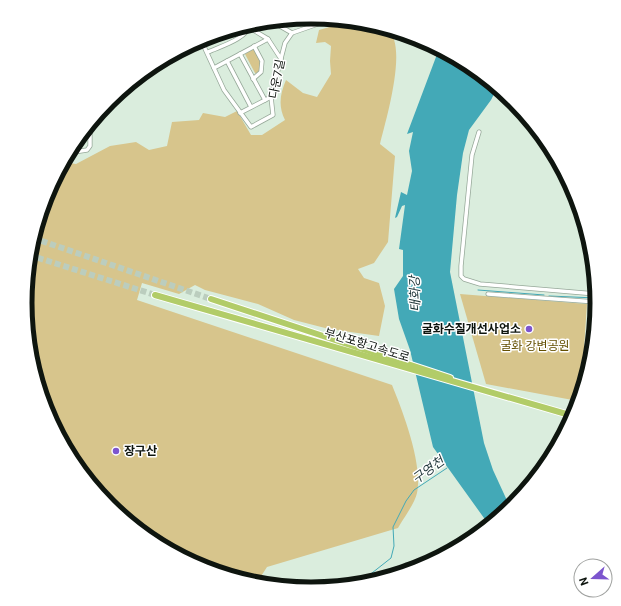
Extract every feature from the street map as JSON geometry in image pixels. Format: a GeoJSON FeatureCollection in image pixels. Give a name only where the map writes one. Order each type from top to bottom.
{"type":"FeatureCollection","features":[{"type":"Feature","properties":{"kind":"highway","name":"부산포항고속도로"},"geometry":{"type":"LineString","coordinates":[[155,296],[363,353],[567,412]]}},
{"type":"Feature","properties":{"kind":"highway","name":"부산포항고속도로"},"geometry":{"type":"LineString","coordinates":[[211,300],[363,353],[566,414]]}},
{"type":"Feature","properties":{"kind":"street"},"geometry":{"type":"LineString","coordinates":[[279,26],[292,33],[317,24]]}},
{"type":"Feature","properties":{"kind":"street"},"geometry":{"type":"LineString","coordinates":[[253,30],[268,39],[281,59]]}},
{"type":"Feature","properties":{"kind":"street"},"geometry":{"type":"LineString","coordinates":[[208,52],[238,38],[245,32]]}},
{"type":"Feature","properties":{"kind":"street","name":"다운7길"},"geometry":{"type":"LineString","coordinates":[[204,45],[224,90],[251,127],[273,115],[271,97],[285,43],[292,33]]}},
{"type":"Feature","properties":{"kind":"street"},"geometry":{"type":"LineString","coordinates":[[214,68],[268,39]]}},
{"type":"Feature","properties":{"kind":"street"},"geometry":{"type":"LineString","coordinates":[[253,79],[261,72],[262,61],[254,46]]}},
{"type":"Feature","properties":{"kind":"street"},"geometry":{"type":"LineString","coordinates":[[240,54],[264,100]]}},
{"type":"Feature","properties":{"kind":"street"},"geometry":{"type":"LineString","coordinates":[[227,61],[251,107]]}},
{"type":"Feature","properties":{"kind":"street"},"geometry":{"type":"LineString","coordinates":[[240,113],[271,97]]}},
{"type":"Feature","properties":{"kind":"street"},"geometry":{"type":"LineString","coordinates":[[77,152],[87,150],[90,146],[90,132]]}},
{"type":"Feature","properties":{"kind":"street"},"geometry":{"type":"LineString","coordinates":[[479,132],[472,155],[462,246],[461,276],[464,279],[480,284],[589,293]]}},
{"type":"Feature","properties":{"kind":"street"},"geometry":{"type":"LineString","coordinates":[[546,298],[547,290]]}},
{"type":"Feature","properties":{"kind":"street"},"geometry":{"type":"LineString","coordinates":[[488,294],[590,302]]}},
{"type":"Feature","properties":{"kind":"green space"},"geometry":{"type":"Polygon","coordinates":[[[336,25],[365,29],[393,37],[396,49],[394,83],[380,144],[395,156],[388,242],[374,263],[358,269],[364,278],[379,283],[385,306],[379,336],[329,329],[294,320],[258,304],[205,290],[195,285],[179,294],[142,283],[137,300],[392,385],[411,438],[415,453],[418,481],[416,497],[398,528],[267,567],[260,578],[204,561],[171,545],[155,535],[127,513],[89,473],[60,426],[46,393],[34,339],[32,321],[32,285],[37,249],[46,213],[69,163],[76,164],[110,146],[136,142],[149,150],[167,146],[172,122],[199,120],[203,113],[225,117],[237,111],[251,135],[262,135],[285,120],[281,110],[281,100],[282,90],[286,80],[303,93],[317,97],[331,74],[331,46],[325,42],[316,43],[319,30],[336,25]]]}},
{"type":"Feature","properties":{"kind":"green space"},"geometry":{"type":"Polygon","coordinates":[[[255,48],[261,64],[258,74],[255,73],[245,54],[255,48]]]}},
{"type":"Feature","properties":{"kind":"green space","name":"굴화 강변공원"},"geometry":{"type":"Polygon","coordinates":[[[460,294],[587,304],[583,361],[572,400],[486,384],[460,294]]]}},
{"type":"Feature","properties":{"kind":"water","name":"태화강"},"geometry":{"type":"Polygon","coordinates":[[[437,54],[466,71],[494,93],[469,130],[463,153],[457,195],[450,272],[484,443],[493,470],[507,501],[485,520],[433,447],[410,350],[399,319],[394,289],[403,276],[403,250],[399,249],[405,205],[402,206],[397,217],[395,218],[401,192],[407,195],[412,171],[409,151],[413,132],[407,134],[437,54]]]}},
{"type":"Feature","properties":{"kind":"waterway"},"geometry":{"type":"LineString","coordinates":[[478,290],[544,295]]}},
{"type":"Feature","properties":{"kind":"waterway"},"geometry":{"type":"LineString","coordinates":[[549,296],[590,298]]}},
{"type":"Feature","properties":{"kind":"waterway","name":"구영천"},"geometry":{"type":"LineString","coordinates":[[368,576],[391,558],[394,546],[393,527],[406,501],[414,490],[447,468]]}},
{"type":"Feature","properties":{"kind":"tunnel"},"geometry":{"type":"LineString","coordinates":[[39,240],[211,299]]}},
{"type":"Feature","properties":{"kind":"tunnel"},"geometry":{"type":"LineString","coordinates":[[36,257],[155,295]]}},
{"type":"Feature","properties":{"kind":"place","name":"굴화수질개선사업소"},"geometry":{"type":"Point","coordinates":[529,329]}},
{"type":"Feature","properties":{"kind":"place","name":"장구산"},"geometry":{"type":"Point","coordinates":[116,451]}}]}
